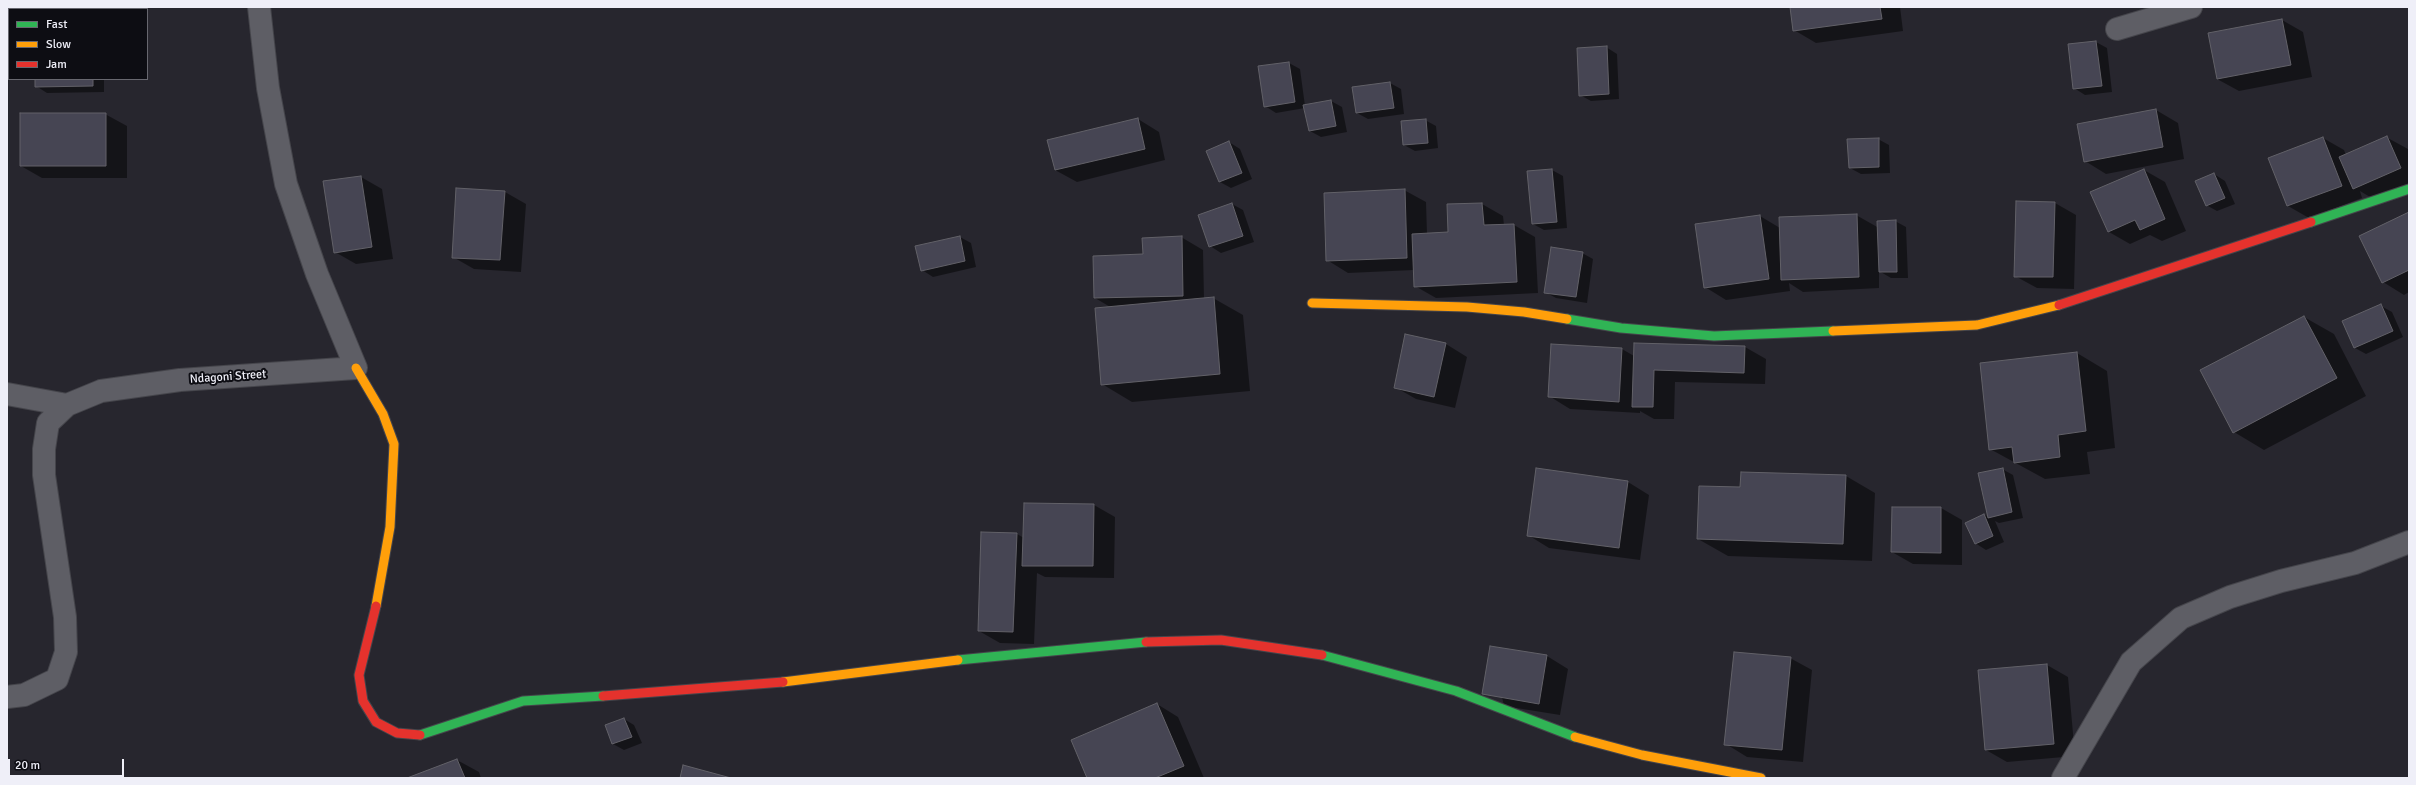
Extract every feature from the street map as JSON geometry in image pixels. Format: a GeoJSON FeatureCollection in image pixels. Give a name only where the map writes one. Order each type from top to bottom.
{"type":"FeatureCollection","features":[{"type":"Feature","properties":{"kind":"street"},"geometry":{"type":"LineString","coordinates":[[259,7],[268,88],[286,184],[317,274],[356,368],[383,414],[394,444],[390,527],[378,597],[359,675],[363,701],[376,722],[398,733],[420,735],[523,701],[762,686],[903,666],[1130,642],[1221,640],[1312,653],[1402,675],[1456,691],[1572,736],[1642,755],[1761,778]]}},
{"type":"Feature","properties":{"kind":"street"},"geometry":{"type":"LineString","coordinates":[[2117,29],[2191,7]]}},
{"type":"Feature","properties":{"kind":"street"},"geometry":{"type":"LineString","coordinates":[[1312,303],[1467,307],[1524,312],[1621,328],[1714,336],[1978,325],[2061,305],[2409,188]]}},
{"type":"Feature","properties":{"kind":"street","name":"Ndagoni Street"},"geometry":{"type":"LineString","coordinates":[[7,697],[24,695],[57,679],[66,652],[65,617],[44,475],[44,449],[48,423],[67,405],[101,391],[180,380],[356,368]]}},
{"type":"Feature","properties":{"kind":"street"},"geometry":{"type":"LineString","coordinates":[[7,394],[67,405]]}},
{"type":"Feature","properties":{"kind":"street"},"geometry":{"type":"LineString","coordinates":[[2063,778],[2131,662],[2181,618],[2230,597],[2281,581],[2356,563],[2409,542]]}},
{"type":"Feature","properties":{"kind":"building"},"geometry":{"type":"Polygon","coordinates":[[[1790,7],[1880,7],[1882,19],[1793,31],[1790,7]]]}},
{"type":"Feature","properties":{"kind":"building"},"geometry":{"type":"Polygon","coordinates":[[[2282,19],[2291,65],[2217,79],[2208,33],[2282,19]]]}},
{"type":"Feature","properties":{"kind":"building"},"geometry":{"type":"Polygon","coordinates":[[[2096,41],[2102,86],[2073,89],[2068,44],[2096,41]]]}},
{"type":"Feature","properties":{"kind":"building"},"geometry":{"type":"Polygon","coordinates":[[[1607,46],[1609,94],[1579,96],[1577,48],[1607,46]]]}},
{"type":"Feature","properties":{"kind":"building"},"geometry":{"type":"Polygon","coordinates":[[[1289,62],[1295,102],[1264,107],[1258,66],[1289,62]]]}},
{"type":"Feature","properties":{"kind":"building"},"geometry":{"type":"Polygon","coordinates":[[[35,80],[93,80],[93,86],[35,87],[35,80]]]}},
{"type":"Feature","properties":{"kind":"building"},"geometry":{"type":"Polygon","coordinates":[[[1390,82],[1394,108],[1356,113],[1352,87],[1390,82]]]}},
{"type":"Feature","properties":{"kind":"building"},"geometry":{"type":"Polygon","coordinates":[[[1331,100],[1336,126],[1309,131],[1303,105],[1331,100]]]}},
{"type":"Feature","properties":{"kind":"building"},"geometry":{"type":"Polygon","coordinates":[[[2156,109],[2163,147],[2084,162],[2077,124],[2156,109]]]}},
{"type":"Feature","properties":{"kind":"building"},"geometry":{"type":"Polygon","coordinates":[[[20,113],[106,113],[106,166],[20,166],[20,113]]]}},
{"type":"Feature","properties":{"kind":"building"},"geometry":{"type":"Polygon","coordinates":[[[1138,118],[1145,149],[1055,170],[1047,140],[1138,118]]]}},
{"type":"Feature","properties":{"kind":"building"},"geometry":{"type":"Polygon","coordinates":[[[1426,119],[1428,143],[1403,145],[1401,121],[1426,119]]]}},
{"type":"Feature","properties":{"kind":"building"},"geometry":{"type":"Polygon","coordinates":[[[2387,136],[2401,168],[2353,189],[2339,157],[2387,136]]]}},
{"type":"Feature","properties":{"kind":"building"},"geometry":{"type":"Polygon","coordinates":[[[2323,137],[2342,186],[2287,206],[2268,158],[2323,137]]]}},
{"type":"Feature","properties":{"kind":"building"},"geometry":{"type":"Polygon","coordinates":[[[1879,138],[1879,167],[1849,168],[1847,139],[1879,138]]]}},
{"type":"Feature","properties":{"kind":"building"},"geometry":{"type":"Polygon","coordinates":[[[1229,141],[1242,173],[1219,182],[1206,151],[1229,141]]]}},
{"type":"Feature","properties":{"kind":"building"},"geometry":{"type":"Polygon","coordinates":[[[1552,169],[1557,222],[1532,224],[1527,171],[1552,169]]]}},
{"type":"Feature","properties":{"kind":"building"},"geometry":{"type":"Polygon","coordinates":[[[2144,169],[2165,219],[2140,230],[2135,220],[2108,232],[2090,192],[2144,169]]]}},
{"type":"Feature","properties":{"kind":"building"},"geometry":{"type":"Polygon","coordinates":[[[2214,173],[2225,198],[2206,206],[2195,181],[2214,173]]]}},
{"type":"Feature","properties":{"kind":"building"},"geometry":{"type":"Polygon","coordinates":[[[361,176],[372,247],[334,253],[323,181],[361,176]]]}},
{"type":"Feature","properties":{"kind":"building"},"geometry":{"type":"Polygon","coordinates":[[[456,188],[505,191],[500,260],[452,258],[456,188]]]}},
{"type":"Feature","properties":{"kind":"building"},"geometry":{"type":"Polygon","coordinates":[[[1405,189],[1407,258],[1326,261],[1324,193],[1405,189]]]}},
{"type":"Feature","properties":{"kind":"building"},"geometry":{"type":"Polygon","coordinates":[[[2016,201],[2055,202],[2053,277],[2014,277],[2016,201]]]}},
{"type":"Feature","properties":{"kind":"building"},"geometry":{"type":"Polygon","coordinates":[[[1232,203],[1243,236],[1209,247],[1198,215],[1232,203]]]}},
{"type":"Feature","properties":{"kind":"building"},"geometry":{"type":"Polygon","coordinates":[[[1482,203],[1484,225],[1514,224],[1517,282],[1414,287],[1412,234],[1448,232],[1447,204],[1482,203]]]}},
{"type":"Feature","properties":{"kind":"building"},"geometry":{"type":"Polygon","coordinates":[[[2409,212],[2409,270],[2382,283],[2359,236],[2409,212]]]}},
{"type":"Feature","properties":{"kind":"building"},"geometry":{"type":"Polygon","coordinates":[[[1857,214],[1859,277],[1781,280],[1779,217],[1857,214]]]}},
{"type":"Feature","properties":{"kind":"building"},"geometry":{"type":"Polygon","coordinates":[[[1760,215],[1769,279],[1704,288],[1695,224],[1760,215]]]}},
{"type":"Feature","properties":{"kind":"building"},"geometry":{"type":"Polygon","coordinates":[[[1896,220],[1897,272],[1879,272],[1877,221],[1896,220]]]}},
{"type":"Feature","properties":{"kind":"building"},"geometry":{"type":"Polygon","coordinates":[[[960,236],[965,261],[921,271],[915,246],[960,236]]]}},
{"type":"Feature","properties":{"kind":"building"},"geometry":{"type":"Polygon","coordinates":[[[1182,236],[1183,296],[1094,298],[1093,256],[1143,254],[1142,238],[1182,236]]]}},
{"type":"Feature","properties":{"kind":"building"},"geometry":{"type":"Polygon","coordinates":[[[1551,247],[1583,252],[1576,297],[1544,293],[1551,247]]]}},
{"type":"Feature","properties":{"kind":"building"},"geometry":{"type":"Polygon","coordinates":[[[1214,297],[1220,374],[1101,385],[1095,308],[1214,297]]]}},
{"type":"Feature","properties":{"kind":"building"},"geometry":{"type":"Polygon","coordinates":[[[2381,304],[2393,331],[2354,348],[2342,321],[2381,304]]]}},
{"type":"Feature","properties":{"kind":"building"},"geometry":{"type":"Polygon","coordinates":[[[2304,316],[2337,378],[2233,433],[2200,370],[2304,316]]]}},
{"type":"Feature","properties":{"kind":"building"},"geometry":{"type":"Polygon","coordinates":[[[1405,334],[1446,343],[1434,397],[1394,388],[1405,334]]]}},
{"type":"Feature","properties":{"kind":"building"},"geometry":{"type":"Polygon","coordinates":[[[1634,343],[1745,346],[1744,373],[1654,370],[1653,407],[1632,407],[1634,343]]]}},
{"type":"Feature","properties":{"kind":"building"},"geometry":{"type":"Polygon","coordinates":[[[1551,344],[1622,348],[1619,402],[1548,397],[1551,344]]]}},
{"type":"Feature","properties":{"kind":"building"},"geometry":{"type":"Polygon","coordinates":[[[2077,352],[2086,431],[2058,435],[2060,457],[2014,463],[2012,447],[1989,450],[1980,363],[2077,352]]]}},
{"type":"Feature","properties":{"kind":"building"},"geometry":{"type":"Polygon","coordinates":[[[1536,468],[1628,481],[1619,548],[1527,536],[1536,468]]]}},
{"type":"Feature","properties":{"kind":"building"},"geometry":{"type":"Polygon","coordinates":[[[2003,468],[2012,512],[1988,518],[1978,473],[2003,468]]]}},
{"type":"Feature","properties":{"kind":"building"},"geometry":{"type":"Polygon","coordinates":[[[1741,472],[1846,475],[1843,544],[1697,539],[1699,486],[1740,487],[1741,472]]]}},
{"type":"Feature","properties":{"kind":"building"},"geometry":{"type":"Polygon","coordinates":[[[1024,503],[1094,504],[1093,566],[1022,566],[1024,503]]]}},
{"type":"Feature","properties":{"kind":"building"},"geometry":{"type":"Polygon","coordinates":[[[1892,507],[1941,507],[1941,553],[1891,552],[1892,507]]]}},
{"type":"Feature","properties":{"kind":"building"},"geometry":{"type":"Polygon","coordinates":[[[1984,514],[1993,536],[1975,544],[1965,523],[1984,514]]]}},
{"type":"Feature","properties":{"kind":"building"},"geometry":{"type":"Polygon","coordinates":[[[981,532],[1017,533],[1013,632],[978,631],[981,532]]]}},
{"type":"Feature","properties":{"kind":"building"},"geometry":{"type":"Polygon","coordinates":[[[1490,646],[1547,655],[1539,704],[1482,694],[1490,646]]]}},
{"type":"Feature","properties":{"kind":"building"},"geometry":{"type":"Polygon","coordinates":[[[1734,652],[1791,657],[1782,750],[1724,745],[1734,652]]]}},
{"type":"Feature","properties":{"kind":"building"},"geometry":{"type":"Polygon","coordinates":[[[2047,664],[2054,744],[1985,750],[1978,670],[2047,664]]]}},
{"type":"Feature","properties":{"kind":"building"},"geometry":{"type":"Polygon","coordinates":[[[1157,703],[1184,766],[1155,778],[1087,778],[1071,740],[1157,703]]]}},
{"type":"Feature","properties":{"kind":"building"},"geometry":{"type":"Polygon","coordinates":[[[624,718],[632,737],[612,744],[605,725],[624,718]]]}},
{"type":"Feature","properties":{"kind":"building"},"geometry":{"type":"Polygon","coordinates":[[[457,759],[465,778],[407,778],[457,759]]]}},
{"type":"Feature","properties":{"kind":"building"},"geometry":{"type":"Polygon","coordinates":[[[683,765],[731,778],[680,778],[683,765]]]}},
{"type":"Feature","properties":{"kind":"traffic: fast"},"geometry":{"type":"LineString","coordinates":[[2311,222],[2409,189]]}},
{"type":"Feature","properties":{"kind":"traffic: fast"},"geometry":{"type":"LineString","coordinates":[[1567,319],[1621,328],[1714,336],[1833,331]]}},
{"type":"Feature","properties":{"kind":"traffic: fast"},"geometry":{"type":"LineString","coordinates":[[958,660],[1146,642]]}},
{"type":"Feature","properties":{"kind":"traffic: fast"},"geometry":{"type":"LineString","coordinates":[[1322,655],[1456,691],[1575,737]]}},
{"type":"Feature","properties":{"kind":"traffic: fast"},"geometry":{"type":"LineString","coordinates":[[420,735],[523,701],[603,696]]}},
{"type":"Feature","properties":{"kind":"traffic: slow"},"geometry":{"type":"LineString","coordinates":[[1312,303],[1467,307],[1524,312],[1567,319]]}},
{"type":"Feature","properties":{"kind":"traffic: slow"},"geometry":{"type":"LineString","coordinates":[[1833,331],[1977,325],[2059,305]]}},
{"type":"Feature","properties":{"kind":"traffic: slow"},"geometry":{"type":"LineString","coordinates":[[356,368],[383,414],[394,444],[390,527],[376,606]]}},
{"type":"Feature","properties":{"kind":"traffic: slow"},"geometry":{"type":"LineString","coordinates":[[783,682],[958,660]]}},
{"type":"Feature","properties":{"kind":"traffic: slow"},"geometry":{"type":"LineString","coordinates":[[1575,737],[1642,755],[1761,778]]}},
{"type":"Feature","properties":{"kind":"traffic: jam"},"geometry":{"type":"LineString","coordinates":[[2059,305],[2311,222]]}},
{"type":"Feature","properties":{"kind":"traffic: jam"},"geometry":{"type":"LineString","coordinates":[[376,606],[359,675],[363,701],[376,722],[397,733],[420,735]]}},
{"type":"Feature","properties":{"kind":"traffic: jam"},"geometry":{"type":"LineString","coordinates":[[1146,642],[1221,640],[1322,655]]}},
{"type":"Feature","properties":{"kind":"traffic: jam"},"geometry":{"type":"LineString","coordinates":[[603,696],[783,682]]}}]}
